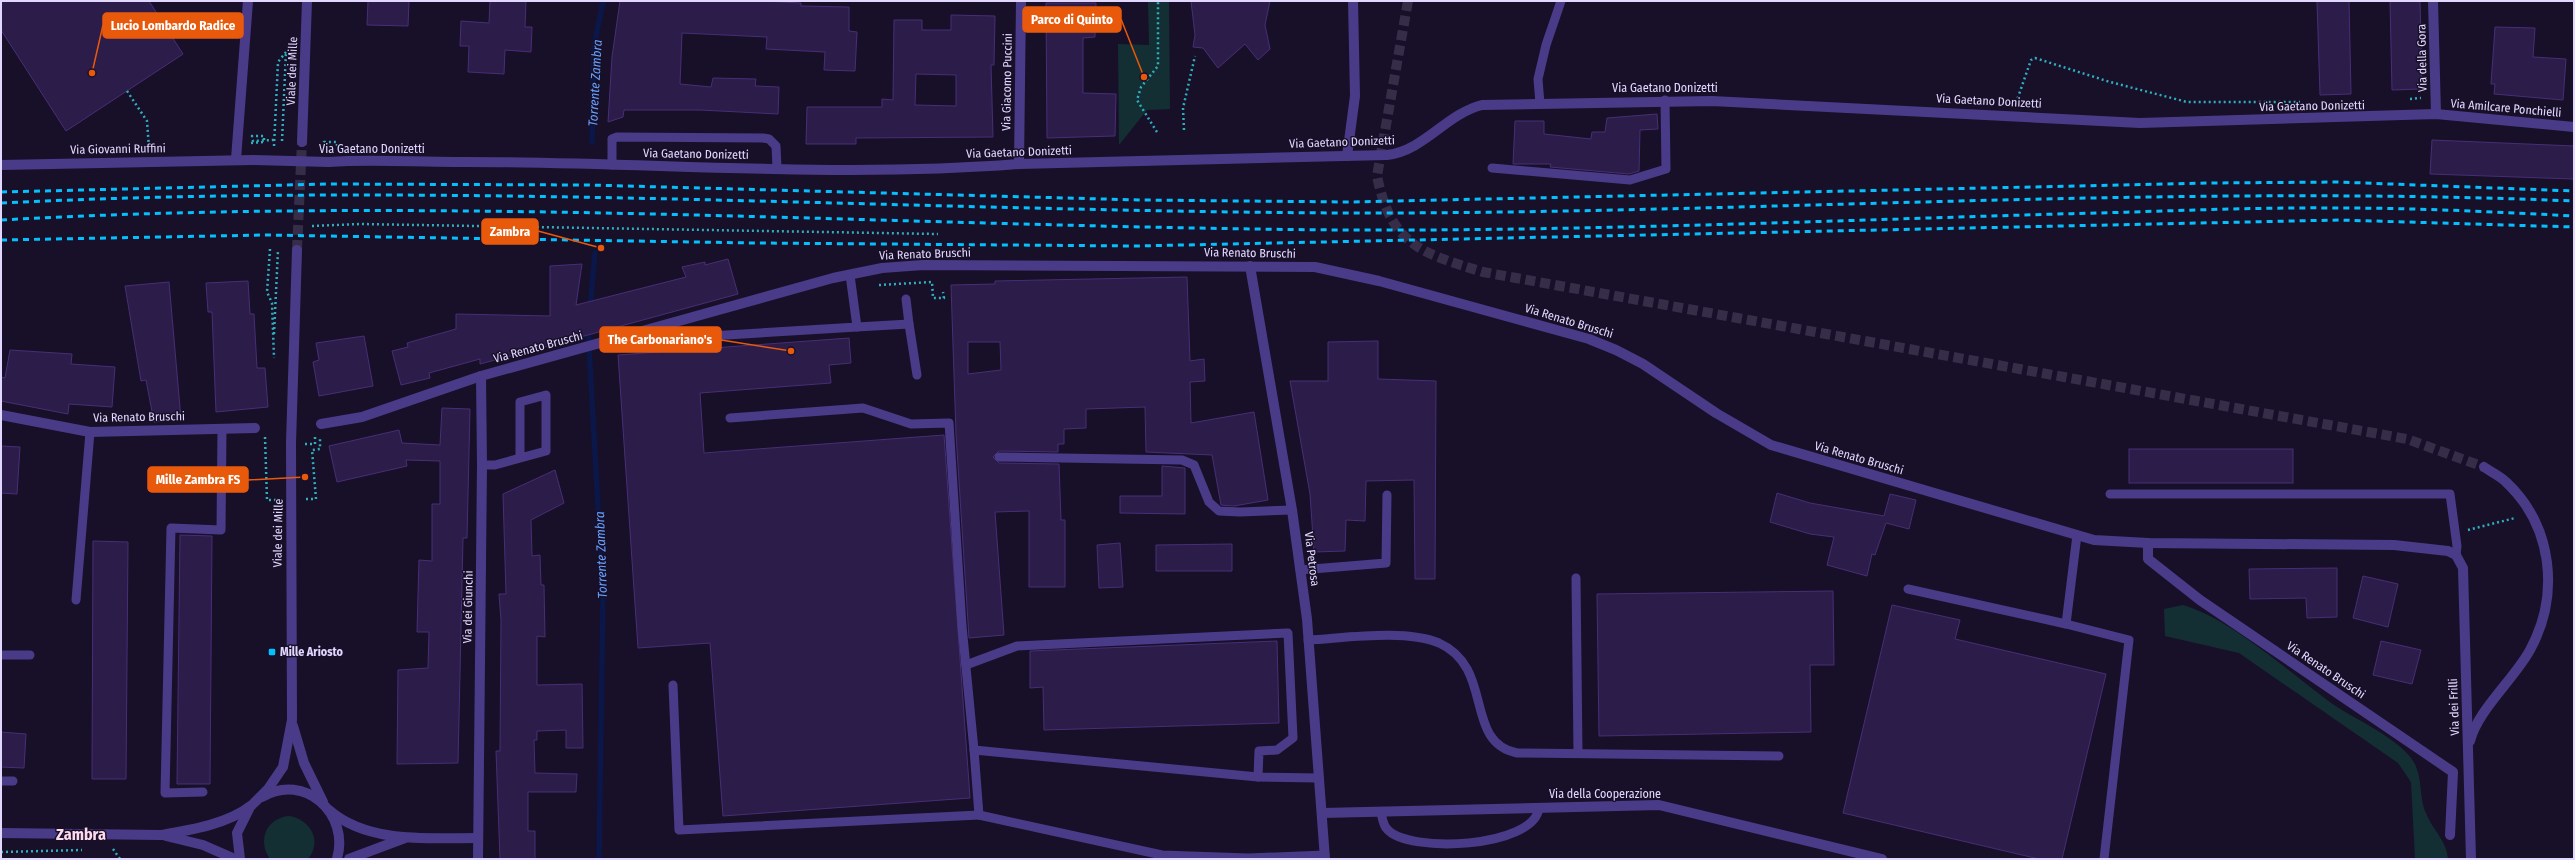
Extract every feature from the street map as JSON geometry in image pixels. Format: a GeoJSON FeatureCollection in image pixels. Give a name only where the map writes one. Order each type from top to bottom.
{"type":"FeatureCollection","features":[{"type":"Feature","properties":{"kind":"street"},"geometry":{"type":"LineString","coordinates":[[236,159],[248,1]]}},
{"type":"Feature","properties":{"kind":"street","name":"Viale dei Mille"},"geometry":{"type":"LineString","coordinates":[[302,142],[308,1]]}},
{"type":"Feature","properties":{"kind":"street","name":"Via Giacomo Puccini"},"geometry":{"type":"LineString","coordinates":[[1020,164],[1021,1]]}},
{"type":"Feature","properties":{"kind":"street"},"geometry":{"type":"LineString","coordinates":[[1347,156],[1355,96],[1354,1]]}},
{"type":"Feature","properties":{"kind":"street","name":"Via della Gora"},"geometry":{"type":"LineString","coordinates":[[2434,1],[2436,114]]}},
{"type":"Feature","properties":{"kind":"street","name":"Via Gaetano Donizetti"},"geometry":{"type":"LineString","coordinates":[[236,159],[329,162],[568,162],[612,165],[777,168],[978,167],[1020,164],[1347,156],[1404,152],[1460,114],[1475,107],[1665,100],[1790,103],[2140,122],[2436,114]]}},
{"type":"Feature","properties":{"kind":"street","name":"Via Amilcare Ponchielli"},"geometry":{"type":"LineString","coordinates":[[2436,114],[2574,127]]}},
{"type":"Feature","properties":{"kind":"street","name":"Via Giovanni Ruffini"},"geometry":{"type":"LineString","coordinates":[[1,165],[236,159]]}},
{"type":"Feature","properties":{"kind":"street","name":"Viale dei Mille"},"geometry":{"type":"LineString","coordinates":[[253,804],[268,790],[283,767],[292,720],[291,443],[297,250]]}},
{"type":"Feature","properties":{"kind":"street","name":"Via Renato Bruschi"},"geometry":{"type":"LineString","coordinates":[[321,424],[362,417],[481,376],[850,275],[882,268],[923,265],[1250,266],[1315,268],[1379,281],[1589,339],[1616,350],[1643,364],[1716,413],[1771,445],[2094,540],[2148,544],[2394,545],[2439,549],[2456,555]]}},
{"type":"Feature","properties":{"kind":"street","name":"Via Petrosa"},"geometry":{"type":"LineString","coordinates":[[1250,266],[1292,510],[1300,570],[1308,640],[1325,857]]}},
{"type":"Feature","properties":{"kind":"street","name":"Via dei Giunchi"},"geometry":{"type":"LineString","coordinates":[[478,859],[482,465],[481,376]]}},
{"type":"Feature","properties":{"kind":"street","name":"Via Renato Bruschi"},"geometry":{"type":"LineString","coordinates":[[1,415],[90,432],[255,428]]}},
{"type":"Feature","properties":{"kind":"street"},"geometry":{"type":"LineString","coordinates":[[2469,750],[2476,725],[2530,651],[2541,626],[2547,604],[2548,576],[2545,546],[2530,511],[2506,482],[2484,467]]}},
{"type":"Feature","properties":{"kind":"street","name":"Via Renato Bruschi"},"geometry":{"type":"LineString","coordinates":[[2148,544],[2148,559],[2200,600],[2453,772],[2450,835]]}},
{"type":"Feature","properties":{"kind":"street","name":"Via dei Frilli"},"geometry":{"type":"LineString","coordinates":[[2456,555],[2463,568],[2471,859]]}},
{"type":"Feature","properties":{"kind":"street","name":"Viale dei Mille"},"geometry":{"type":"LineString","coordinates":[[292,720],[304,763],[335,821],[339,836],[336,859]]}},
{"type":"Feature","properties":{"kind":"street"},"geometry":{"type":"LineString","coordinates":[[1,833],[161,835],[180,832],[228,818],[271,793],[291,790],[306,793],[343,820],[368,830],[405,838],[478,838]]}},
{"type":"Feature","properties":{"kind":"street"},"geometry":{"type":"LineString","coordinates":[[240,859],[237,845],[239,827],[253,804]]}},
{"type":"Feature","properties":{"kind":"street","name":"Via della Cooperazione"},"geometry":{"type":"LineString","coordinates":[[1322,813],[1659,805],[1882,859]]}},
{"type":"Feature","properties":{"kind":"street"},"geometry":{"type":"LineString","coordinates":[[161,835],[203,845],[235,859]]}},
{"type":"Feature","properties":{"kind":"street"},"geometry":{"type":"LineString","coordinates":[[349,859],[405,838]]}},
{"type":"Feature","properties":{"kind":"lane"},"geometry":{"type":"LineString","coordinates":[[1540,104],[1538,79],[1546,45],[1561,1]]}},
{"type":"Feature","properties":{"kind":"lane"},"geometry":{"type":"LineString","coordinates":[[1492,168],[1630,180],[1666,169],[1665,100]]}},
{"type":"Feature","properties":{"kind":"lane"},"geometry":{"type":"LineString","coordinates":[[612,165],[612,139],[617,137],[763,138],[769,139],[776,146],[777,168]]}},
{"type":"Feature","properties":{"kind":"lane"},"geometry":{"type":"LineString","coordinates":[[850,275],[857,327]]}},
{"type":"Feature","properties":{"kind":"lane"},"geometry":{"type":"LineString","coordinates":[[906,299],[917,375]]}},
{"type":"Feature","properties":{"kind":"lane"},"geometry":{"type":"LineString","coordinates":[[710,336],[909,324]]}},
{"type":"Feature","properties":{"kind":"lane"},"geometry":{"type":"LineString","coordinates":[[482,465],[496,465],[546,451],[546,395],[520,402],[520,458]]}},
{"type":"Feature","properties":{"kind":"lane"},"geometry":{"type":"LineString","coordinates":[[730,418],[863,408],[911,424],[949,423],[966,665],[979,814]]}},
{"type":"Feature","properties":{"kind":"lane"},"geometry":{"type":"LineString","coordinates":[[203,792],[165,793],[171,528],[221,530],[222,429]]}},
{"type":"Feature","properties":{"kind":"lane"},"geometry":{"type":"LineString","coordinates":[[76,600],[90,432]]}},
{"type":"Feature","properties":{"kind":"lane"},"geometry":{"type":"LineString","coordinates":[[999,457],[1182,460],[1194,465],[1210,502],[1219,511],[1240,512],[1292,510]]}},
{"type":"Feature","properties":{"kind":"lane"},"geometry":{"type":"LineString","coordinates":[[2110,494],[2450,494],[2456,533],[2456,555]]}},
{"type":"Feature","properties":{"kind":"lane"},"geometry":{"type":"LineString","coordinates":[[1300,570],[1386,563],[1387,495]]}},
{"type":"Feature","properties":{"kind":"lane"},"geometry":{"type":"LineString","coordinates":[[2066,624],[2076,535]]}},
{"type":"Feature","properties":{"kind":"lane"},"geometry":{"type":"LineString","coordinates":[[1576,578],[1578,753]]}},
{"type":"Feature","properties":{"kind":"lane"},"geometry":{"type":"LineString","coordinates":[[1908,589],[2066,624],[2128,640],[2104,859]]}},
{"type":"Feature","properties":{"kind":"lane"},"geometry":{"type":"LineString","coordinates":[[966,665],[1017,646],[1288,634],[1293,738],[1277,750],[1259,751],[1258,777]]}},
{"type":"Feature","properties":{"kind":"lane"},"geometry":{"type":"LineString","coordinates":[[1308,640],[1406,636],[1440,644],[1460,659],[1470,670],[1485,724],[1496,744],[1505,750],[1517,753],[1779,756]]}},
{"type":"Feature","properties":{"kind":"lane"},"geometry":{"type":"LineString","coordinates":[[1,655],[30,655]]}},
{"type":"Feature","properties":{"kind":"lane"},"geometry":{"type":"LineString","coordinates":[[673,685],[679,830],[979,814],[1162,855],[1248,858],[1325,857]]}},
{"type":"Feature","properties":{"kind":"lane"},"geometry":{"type":"LineString","coordinates":[[974,750],[1258,777],[1319,778]]}},
{"type":"Feature","properties":{"kind":"lane"},"geometry":{"type":"LineString","coordinates":[[1,781],[13,781]]}},
{"type":"Feature","properties":{"kind":"lane"},"geometry":{"type":"LineString","coordinates":[[1381,812],[1387,829],[1398,836],[1450,844],[1497,839],[1515,834],[1534,820],[1538,808]]}},
{"type":"Feature","properties":{"kind":"path"},"geometry":{"type":"LineString","coordinates":[[1156,132],[1137,100],[1141,87],[1158,66],[1158,1]]}},
{"type":"Feature","properties":{"kind":"path"},"geometry":{"type":"LineString","coordinates":[[274,146],[278,62],[286,52],[282,141]]}},
{"type":"Feature","properties":{"kind":"path"},"geometry":{"type":"LineString","coordinates":[[1184,130],[1183,108],[1195,56]]}},
{"type":"Feature","properties":{"kind":"path"},"geometry":{"type":"LineString","coordinates":[[2012,116],[2031,60],[2035,58],[2110,82],[2187,102],[2304,102]]}},
{"type":"Feature","properties":{"kind":"path"},"geometry":{"type":"LineString","coordinates":[[127,91],[147,121],[150,162]]}},
{"type":"Feature","properties":{"kind":"path"},"geometry":{"type":"LineString","coordinates":[[2406,99],[2436,97]]}},
{"type":"Feature","properties":{"kind":"path"},"geometry":{"type":"LineString","coordinates":[[248,143],[264,142],[264,136],[252,136],[253,141],[260,140],[267,140],[274,140]]}},
{"type":"Feature","properties":{"kind":"path"},"geometry":{"type":"LineString","coordinates":[[324,142],[337,142],[337,148],[323,147],[324,142]]}},
{"type":"Feature","properties":{"kind":"path"},"geometry":{"type":"LineString","coordinates":[[312,226],[360,224],[938,234]]}},
{"type":"Feature","properties":{"kind":"path"},"geometry":{"type":"LineString","coordinates":[[270,249],[268,292],[272,303],[274,358],[278,250]]}},
{"type":"Feature","properties":{"kind":"path"},"geometry":{"type":"LineString","coordinates":[[933,294],[934,298],[944,298],[943,292]]}},
{"type":"Feature","properties":{"kind":"path"},"geometry":{"type":"LineString","coordinates":[[306,500],[316,499],[312,450],[320,449],[321,424]]}},
{"type":"Feature","properties":{"kind":"path"},"geometry":{"type":"LineString","coordinates":[[255,428],[265,428],[268,500],[276,500]]}},
{"type":"Feature","properties":{"kind":"path"},"geometry":{"type":"LineString","coordinates":[[2456,533],[2515,518]]}},
{"type":"Feature","properties":{"kind":"path"},"geometry":{"type":"LineString","coordinates":[[106,849],[114,849],[120,859]]}},
{"type":"Feature","properties":{"kind":"path"},"geometry":{"type":"LineString","coordinates":[[1,852],[84,850]]}},
{"type":"Feature","properties":{"kind":"green space"},"geometry":{"type":"Polygon","coordinates":[[[1148,1],[1169,1],[1170,109],[1147,110],[1119,145],[1118,44],[1149,45],[1148,1]]]}},
{"type":"Feature","properties":{"kind":"green space"},"geometry":{"type":"Polygon","coordinates":[[[2183,605],[2202,612],[2241,635],[2334,705],[2386,736],[2404,750],[2411,758],[2418,771],[2424,806],[2429,819],[2445,846],[2448,859],[2415,859],[2411,782],[2398,763],[2239,653],[2165,636],[2164,609],[2183,605]]]}},
{"type":"Feature","properties":{"kind":"green space"},"geometry":{"type":"Polygon","coordinates":[[[289,816],[303,821],[312,832],[314,845],[312,852],[308,859],[270,859],[264,845],[266,832],[274,821],[289,816]]]}},
{"type":"Feature","properties":{"kind":"building"},"geometry":{"type":"Polygon","coordinates":[[[1,1],[149,1],[183,54],[66,131],[1,30],[1,1]]]}},
{"type":"Feature","properties":{"kind":"building"},"geometry":{"type":"Polygon","coordinates":[[[368,1],[409,1],[408,26],[367,25],[368,1]]]}},
{"type":"Feature","properties":{"kind":"building"},"geometry":{"type":"Polygon","coordinates":[[[490,1],[526,1],[525,27],[532,27],[531,52],[505,50],[504,74],[468,72],[469,46],[460,46],[461,21],[489,23],[490,1]]]}},
{"type":"Feature","properties":{"kind":"building"},"geometry":{"type":"Polygon","coordinates":[[[620,1],[763,1],[801,3],[801,6],[849,7],[849,31],[857,32],[855,71],[824,70],[825,52],[766,49],[767,37],[682,33],[680,84],[711,87],[713,78],[756,79],[755,86],[779,87],[778,114],[700,110],[624,110],[623,117],[608,122],[612,57],[620,1]]]}},
{"type":"Feature","properties":{"kind":"building"},"geometry":{"type":"Polygon","coordinates":[[[1191,1],[1270,1],[1265,25],[1270,49],[1258,60],[1245,44],[1218,68],[1203,48],[1193,47],[1195,35],[1191,1]]]}},
{"type":"Feature","properties":{"kind":"building"},"geometry":{"type":"Polygon","coordinates":[[[2317,1],[2349,1],[2351,94],[2320,95],[2317,1]]]}},
{"type":"Feature","properties":{"kind":"building"},"geometry":{"type":"Polygon","coordinates":[[[2390,1],[2420,1],[2422,89],[2392,90],[2390,1]]]}},
{"type":"Feature","properties":{"kind":"building"},"geometry":{"type":"Polygon","coordinates":[[[1046,3],[1096,3],[1095,37],[1083,38],[1083,93],[1116,94],[1115,136],[1047,138],[1046,3]]]}},
{"type":"Feature","properties":{"kind":"building"},"geometry":{"type":"Polygon","coordinates":[[[951,15],[995,16],[994,65],[991,65],[993,137],[856,138],[856,144],[806,144],[807,107],[882,107],[882,99],[893,100],[894,20],[922,20],[922,30],[951,30],[951,15]],[[916,74],[915,105],[956,106],[956,75],[916,74]]]}},
{"type":"Feature","properties":{"kind":"building"},"geometry":{"type":"Polygon","coordinates":[[[2495,27],[2535,28],[2533,57],[2566,59],[2563,100],[2494,94],[2495,84],[2491,84],[2495,27]]]}},
{"type":"Feature","properties":{"kind":"building"},"geometry":{"type":"Polygon","coordinates":[[[1657,114],[1658,129],[1640,130],[1639,171],[1629,174],[1550,167],[1551,164],[1513,164],[1515,121],[1544,121],[1544,134],[1591,139],[1592,132],[1605,132],[1607,118],[1657,114]]]}},
{"type":"Feature","properties":{"kind":"building"},"geometry":{"type":"Polygon","coordinates":[[[2432,140],[2574,146],[2574,179],[2430,174],[2432,140]]]}},
{"type":"Feature","properties":{"kind":"building"},"geometry":{"type":"Polygon","coordinates":[[[728,259],[738,294],[480,364],[480,359],[429,373],[430,378],[401,385],[392,351],[408,347],[407,343],[456,329],[456,314],[550,316],[550,266],[582,264],[576,305],[686,277],[682,267],[705,262],[705,265],[728,259]]]}},
{"type":"Feature","properties":{"kind":"building"},"geometry":{"type":"Polygon","coordinates":[[[1187,277],[1190,361],[1204,359],[1205,381],[1190,382],[1191,423],[1254,412],[1268,500],[1234,506],[1221,505],[1212,455],[1146,452],[1145,407],[1086,409],[1086,428],[1064,429],[1064,444],[1058,444],[1058,452],[999,451],[993,457],[999,463],[1059,464],[1061,520],[1065,520],[1065,587],[1029,587],[1029,511],[995,512],[1004,635],[969,638],[956,434],[951,285],[995,284],[995,281],[1187,277]],[[968,342],[968,374],[1001,370],[1000,342],[968,342]]]}},
{"type":"Feature","properties":{"kind":"building"},"geometry":{"type":"Polygon","coordinates":[[[248,281],[250,314],[254,314],[257,368],[265,368],[268,407],[216,412],[212,312],[208,312],[206,283],[248,281]]]}},
{"type":"Feature","properties":{"kind":"building"},"geometry":{"type":"Polygon","coordinates":[[[169,282],[181,419],[154,422],[146,380],[141,381],[125,286],[169,282]]]}},
{"type":"Feature","properties":{"kind":"building"},"geometry":{"type":"Polygon","coordinates":[[[364,336],[373,386],[319,396],[313,362],[319,360],[316,343],[364,336]]]}},
{"type":"Feature","properties":{"kind":"building"},"geometry":{"type":"Polygon","coordinates":[[[849,338],[851,363],[829,365],[831,383],[700,393],[704,453],[944,435],[970,798],[723,816],[710,643],[638,648],[618,355],[849,338]]]}},
{"type":"Feature","properties":{"kind":"building"},"geometry":{"type":"Polygon","coordinates":[[[1378,341],[1378,379],[1436,381],[1435,579],[1415,579],[1414,480],[1366,481],[1365,521],[1346,520],[1345,551],[1314,552],[1310,494],[1290,381],[1328,381],[1328,342],[1378,341]]]}},
{"type":"Feature","properties":{"kind":"building"},"geometry":{"type":"Polygon","coordinates":[[[10,350],[72,354],[71,364],[115,367],[112,407],[69,404],[68,414],[1,401],[1,377],[5,378],[10,350]]]}},
{"type":"Feature","properties":{"kind":"building"},"geometry":{"type":"Polygon","coordinates":[[[442,408],[470,409],[467,538],[463,538],[458,763],[397,764],[398,670],[428,668],[429,632],[417,632],[419,560],[432,561],[432,504],[440,504],[440,461],[406,460],[407,466],[337,482],[329,446],[399,430],[402,443],[440,445],[442,408]]]}},
{"type":"Feature","properties":{"kind":"building"},"geometry":{"type":"Polygon","coordinates":[[[1,446],[20,447],[17,494],[1,493],[1,446]]]}},
{"type":"Feature","properties":{"kind":"building"},"geometry":{"type":"Polygon","coordinates":[[[2129,449],[2293,449],[2293,483],[2129,483],[2129,449]]]}},
{"type":"Feature","properties":{"kind":"building"},"geometry":{"type":"Polygon","coordinates":[[[1162,466],[1185,468],[1185,514],[1120,513],[1120,496],[1162,496],[1162,466]]]}},
{"type":"Feature","properties":{"kind":"building"},"geometry":{"type":"Polygon","coordinates":[[[555,470],[564,503],[531,520],[532,556],[540,555],[541,585],[544,585],[545,637],[537,636],[537,685],[582,684],[583,748],[566,748],[566,730],[537,731],[537,740],[534,740],[535,773],[577,774],[576,792],[528,792],[528,831],[535,831],[535,859],[500,859],[496,751],[500,751],[501,620],[499,594],[506,594],[503,494],[555,470]]]}},
{"type":"Feature","properties":{"kind":"building"},"geometry":{"type":"Polygon","coordinates":[[[1777,493],[1810,503],[1884,516],[1890,494],[1916,500],[1909,529],[1886,523],[1875,555],[1872,554],[1867,576],[1827,565],[1834,537],[1810,534],[1770,522],[1777,493]]]}},
{"type":"Feature","properties":{"kind":"building"},"geometry":{"type":"Polygon","coordinates":[[[180,535],[212,536],[210,784],[177,784],[180,535]]]}},
{"type":"Feature","properties":{"kind":"building"},"geometry":{"type":"Polygon","coordinates":[[[93,541],[128,542],[126,779],[92,779],[93,541]]]}},
{"type":"Feature","properties":{"kind":"building"},"geometry":{"type":"Polygon","coordinates":[[[1120,543],[1123,587],[1099,588],[1097,545],[1120,543]]]}},
{"type":"Feature","properties":{"kind":"building"},"geometry":{"type":"Polygon","coordinates":[[[1232,544],[1232,571],[1156,571],[1156,545],[1232,544]]]}},
{"type":"Feature","properties":{"kind":"building"},"geometry":{"type":"Polygon","coordinates":[[[2337,568],[2337,617],[2307,618],[2306,598],[2250,599],[2249,569],[2337,568]]]}},
{"type":"Feature","properties":{"kind":"building"},"geometry":{"type":"Polygon","coordinates":[[[2363,576],[2398,584],[2388,627],[2353,618],[2363,576]]]}},
{"type":"Feature","properties":{"kind":"building"},"geometry":{"type":"Polygon","coordinates":[[[1833,591],[1834,665],[1810,665],[1811,732],[1599,736],[1597,594],[1833,591]]]}},
{"type":"Feature","properties":{"kind":"building"},"geometry":{"type":"Polygon","coordinates":[[[1892,605],[1960,620],[1955,639],[2106,674],[2062,859],[2039,859],[1843,813],[1892,605]]]}},
{"type":"Feature","properties":{"kind":"building"},"geometry":{"type":"Polygon","coordinates":[[[1277,641],[1279,723],[1044,730],[1043,687],[1030,688],[1030,651],[1277,641]]]}},
{"type":"Feature","properties":{"kind":"building"},"geometry":{"type":"Polygon","coordinates":[[[2381,641],[2421,650],[2412,684],[2373,675],[2381,641]]]}},
{"type":"Feature","properties":{"kind":"building"},"geometry":{"type":"Polygon","coordinates":[[[1,732],[26,734],[24,768],[1,767],[1,732]]]}},
{"type":"Feature","properties":{"kind":"waterway","name":"Torrente Zambra"},"geometry":{"type":"LineString","coordinates":[[592,142],[594,47],[603,1]]}},
{"type":"Feature","properties":{"kind":"waterway","name":"Torrente Zambra"},"geometry":{"type":"LineString","coordinates":[[590,308],[595,253]]}},
{"type":"Feature","properties":{"kind":"waterway","name":"Torrente Zambra"},"geometry":{"type":"LineString","coordinates":[[588,329],[603,596],[599,859]]}},
{"type":"Feature","properties":{"kind":"tunnel"},"geometry":{"type":"LineString","coordinates":[[1408,1],[1377,176],[1383,199],[1400,232],[1412,243],[1442,259],[1483,272],[2407,439],[2484,467]]}},
{"type":"Feature","properties":{"kind":"tunnel"},"geometry":{"type":"LineString","coordinates":[[297,250],[302,142]]}},
{"type":"Feature","properties":{"kind":"railway"},"geometry":{"type":"LineString","coordinates":[[1,192],[328,184],[589,185],[1139,200],[1350,202],[2212,183],[2338,182],[2574,191]]}},
{"type":"Feature","properties":{"kind":"railway"},"geometry":{"type":"LineString","coordinates":[[1,203],[169,197],[337,195],[505,196],[1009,208],[1346,213],[1499,212],[1960,201],[2267,196],[2420,197],[2574,201]]}},
{"type":"Feature","properties":{"kind":"railway"},"geometry":{"type":"LineString","coordinates":[[1,220],[169,213],[505,211],[674,214],[1178,228],[1435,230],[1702,225],[2270,208],[2399,209],[2574,216]]}},
{"type":"Feature","properties":{"kind":"railway"},"geometry":{"type":"LineString","coordinates":[[1,240],[265,235],[755,243],[1137,246],[2339,220],[2574,227]]}},
{"type":"Feature","properties":{"kind":"place","name":"Lucio Lombardo Radice"},"geometry":{"type":"Point","coordinates":[92,73]}},
{"type":"Feature","properties":{"kind":"place","name":"Parco di Quinto"},"geometry":{"type":"Point","coordinates":[1144,77]}},
{"type":"Feature","properties":{"kind":"place","name":"Zambra"},"geometry":{"type":"Point","coordinates":[601,248]}},
{"type":"Feature","properties":{"kind":"place","name":"The Carbonariano's"},"geometry":{"type":"Point","coordinates":[791,351]}},
{"type":"Feature","properties":{"kind":"place","name":"Mille Zambra FS"},"geometry":{"type":"Point","coordinates":[305,477]}},
{"type":"Feature","properties":{"kind":"place","name":"Mille Ariosto"},"geometry":{"type":"Point","coordinates":[272,652]}},
{"type":"Feature","properties":{"kind":"district","name":"Zambra"},"geometry":{"type":"Point","coordinates":[81,834]}}]}
